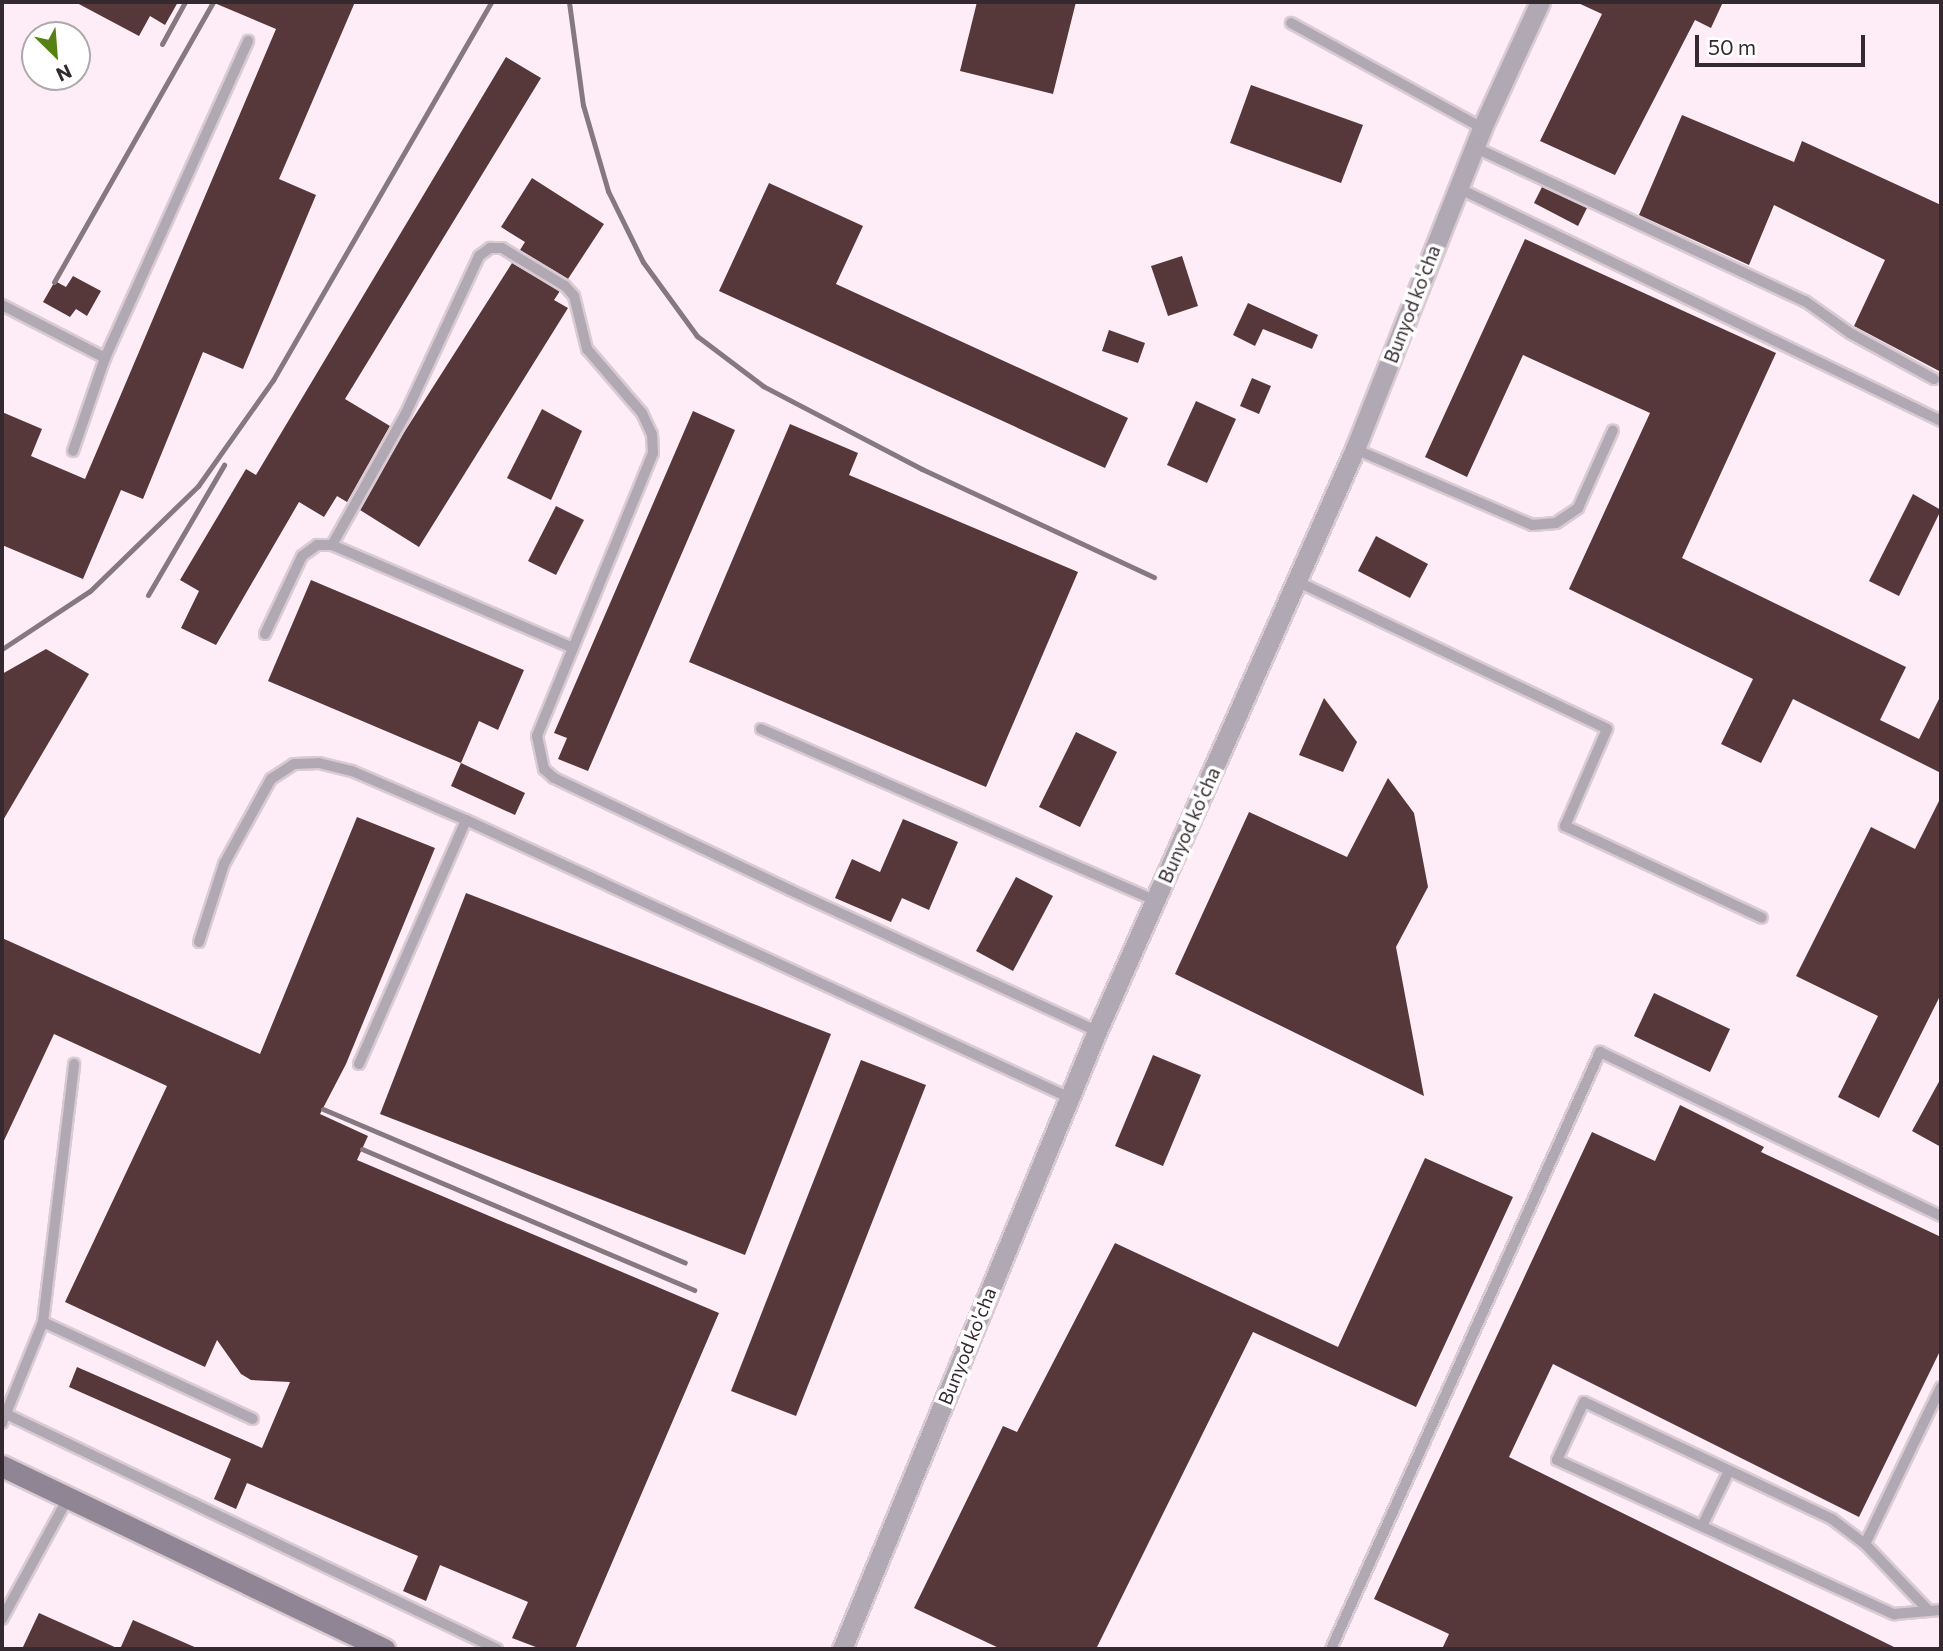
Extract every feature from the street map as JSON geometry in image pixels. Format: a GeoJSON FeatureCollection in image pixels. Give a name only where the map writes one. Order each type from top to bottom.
{"type":"FeatureCollection","features":[{"type":"Feature","properties":{"kind":"street","name":"Bunyod ko'cha"},"geometry":{"type":"LineString","coordinates":[[842,1649],[1097,1031],[1355,449],[1474,147],[1539,2]]}},
{"type":"Feature","properties":{"kind":"street"},"geometry":{"type":"LineString","coordinates":[[2,1466],[384,1649]]}},
{"type":"Feature","properties":{"kind":"lane"},"geometry":{"type":"LineString","coordinates":[[1291,23],[1482,128]]}},
{"type":"Feature","properties":{"kind":"lane"},"geometry":{"type":"LineString","coordinates":[[73,451],[105,358],[248,41]]}},
{"type":"Feature","properties":{"kind":"lane"},"geometry":{"type":"LineString","coordinates":[[1474,147],[1805,301],[1850,333],[1934,379]]}},
{"type":"Feature","properties":{"kind":"lane"},"geometry":{"type":"LineString","coordinates":[[1458,188],[1941,421]]}},
{"type":"Feature","properties":{"kind":"lane"},"geometry":{"type":"LineString","coordinates":[[332,545],[405,415],[480,256],[490,248],[502,248],[565,286],[574,296],[587,349],[642,413],[652,433],[653,453],[537,736],[537,753],[554,778],[1097,1031]]}},
{"type":"Feature","properties":{"kind":"lane"},"geometry":{"type":"LineString","coordinates":[[2,305],[105,358]]}},
{"type":"Feature","properties":{"kind":"lane"},"geometry":{"type":"LineString","coordinates":[[1355,449],[1532,525],[1556,523],[1578,508],[1613,430]]}},
{"type":"Feature","properties":{"kind":"lane"},"geometry":{"type":"LineString","coordinates":[[265,634],[302,556],[317,545],[332,545],[573,648]]}},
{"type":"Feature","properties":{"kind":"lane"},"geometry":{"type":"LineString","coordinates":[[1296,581],[1607,729],[1565,826],[1762,918]]}},
{"type":"Feature","properties":{"kind":"lane"},"geometry":{"type":"LineString","coordinates":[[761,729],[1155,900]]}},
{"type":"Feature","properties":{"kind":"lane"},"geometry":{"type":"LineString","coordinates":[[199,942],[224,864],[271,779],[294,764],[319,763],[352,771],[466,820],[1070,1098]]}},
{"type":"Feature","properties":{"kind":"lane"},"geometry":{"type":"LineString","coordinates":[[359,1065],[466,820]]}},
{"type":"Feature","properties":{"kind":"lane"},"geometry":{"type":"LineString","coordinates":[[1331,1649],[1600,1052],[1941,1216]]}},
{"type":"Feature","properties":{"kind":"lane"},"geometry":{"type":"LineString","coordinates":[[74,1064],[43,1322],[3,1416],[497,1649]]}},
{"type":"Feature","properties":{"kind":"lane"},"geometry":{"type":"LineString","coordinates":[[43,1322],[253,1419]]}},
{"type":"Feature","properties":{"kind":"lane"},"geometry":{"type":"LineString","coordinates":[[1865,1544],[1941,1387]]}},
{"type":"Feature","properties":{"kind":"lane"},"geometry":{"type":"LineString","coordinates":[[1929,1611],[1865,1544],[1832,1518],[1584,1402],[1557,1460],[1894,1614],[1941,1610]]}},
{"type":"Feature","properties":{"kind":"lane"},"geometry":{"type":"LineString","coordinates":[[1702,1526],[1729,1471]]}},
{"type":"Feature","properties":{"kind":"lane"},"geometry":{"type":"LineString","coordinates":[[2,1619],[68,1498]]}},
{"type":"Feature","properties":{"kind":"building"},"geometry":{"type":"Polygon","coordinates":[[[75,2],[178,2],[165,25],[150,16],[139,36],[75,2]]]}},
{"type":"Feature","properties":{"kind":"building"},"geometry":{"type":"Polygon","coordinates":[[[212,2],[355,2],[279,179],[316,195],[243,369],[203,352],[143,499],[121,490],[83,579],[2,545],[2,412],[42,429],[31,456],[85,479],[276,29],[212,2]]]}},
{"type":"Feature","properties":{"kind":"building"},"geometry":{"type":"Polygon","coordinates":[[[977,2],[1076,2],[1053,94],[960,71],[977,2]]]}},
{"type":"Feature","properties":{"kind":"building"},"geometry":{"type":"Polygon","coordinates":[[[1576,2],[1723,2],[1711,28],[1695,20],[1615,175],[1540,141],[1602,14],[1576,2]]]}},
{"type":"Feature","properties":{"kind":"building"},"geometry":{"type":"Polygon","coordinates":[[[506,57],[541,78],[345,399],[390,426],[347,502],[337,496],[324,517],[299,502],[216,645],[181,628],[199,591],[180,580],[246,469],[256,475],[506,57]]]}},
{"type":"Feature","properties":{"kind":"building"},"geometry":{"type":"Polygon","coordinates":[[[1251,85],[1363,125],[1341,183],[1230,143],[1251,85]]]}},
{"type":"Feature","properties":{"kind":"building"},"geometry":{"type":"Polygon","coordinates":[[[1682,115],[1794,162],[1802,141],[1941,205],[1941,372],[1854,326],[1885,260],[1774,205],[1749,265],[1639,215],[1682,115]]]}},
{"type":"Feature","properties":{"kind":"building"},"geometry":{"type":"Polygon","coordinates":[[[532,178],[604,224],[568,279],[520,250],[525,242],[501,227],[532,178]]]}},
{"type":"Feature","properties":{"kind":"building"},"geometry":{"type":"Polygon","coordinates":[[[769,183],[863,226],[836,284],[1128,418],[1105,468],[719,291],[769,183]]]}},
{"type":"Feature","properties":{"kind":"building"},"geometry":{"type":"Polygon","coordinates":[[[1542,187],[1587,208],[1578,226],[1534,203],[1542,187]]]}},
{"type":"Feature","properties":{"kind":"building"},"geometry":{"type":"Polygon","coordinates":[[[1525,239],[1776,353],[1682,558],[1906,667],[1880,720],[1919,739],[1941,695],[1941,773],[1793,699],[1761,763],[1721,744],[1753,679],[1569,589],[1650,413],[1523,355],[1467,477],[1425,457],[1525,239]]]}},
{"type":"Feature","properties":{"kind":"building"},"geometry":{"type":"Polygon","coordinates":[[[1182,256],[1198,306],[1168,316],[1151,266],[1182,256]]]}},
{"type":"Feature","properties":{"kind":"building"},"geometry":{"type":"Polygon","coordinates":[[[512,263],[560,291],[554,300],[568,308],[419,547],[360,510],[403,434],[512,263]]]}},
{"type":"Feature","properties":{"kind":"building"},"geometry":{"type":"Polygon","coordinates":[[[73,276],[101,291],[87,316],[76,309],[70,317],[43,302],[55,281],[66,287],[73,276]]]}},
{"type":"Feature","properties":{"kind":"building"},"geometry":{"type":"Polygon","coordinates":[[[1248,303],[1318,335],[1312,349],[1263,329],[1255,346],[1233,335],[1248,303]]]}},
{"type":"Feature","properties":{"kind":"building"},"geometry":{"type":"Polygon","coordinates":[[[1109,330],[1145,343],[1138,363],[1102,351],[1109,330]]]}},
{"type":"Feature","properties":{"kind":"building"},"geometry":{"type":"Polygon","coordinates":[[[1252,378],[1271,386],[1259,414],[1240,406],[1252,378]]]}},
{"type":"Feature","properties":{"kind":"building"},"geometry":{"type":"Polygon","coordinates":[[[1196,401],[1236,419],[1207,483],[1167,465],[1196,401]]]}},
{"type":"Feature","properties":{"kind":"building"},"geometry":{"type":"Polygon","coordinates":[[[542,409],[582,431],[551,500],[507,478],[542,409]]]}},
{"type":"Feature","properties":{"kind":"building"},"geometry":{"type":"Polygon","coordinates":[[[693,411],[735,430],[588,771],[558,759],[567,738],[554,733],[693,411]]]}},
{"type":"Feature","properties":{"kind":"building"},"geometry":{"type":"Polygon","coordinates":[[[790,424],[858,453],[849,475],[1078,572],[986,787],[689,662],[790,424]]]}},
{"type":"Feature","properties":{"kind":"building"},"geometry":{"type":"Polygon","coordinates":[[[1913,494],[1941,510],[1899,596],[1869,581],[1913,494]]]}},
{"type":"Feature","properties":{"kind":"building"},"geometry":{"type":"Polygon","coordinates":[[[556,506],[584,520],[556,575],[528,561],[556,506]]]}},
{"type":"Feature","properties":{"kind":"building"},"geometry":{"type":"Polygon","coordinates":[[[1376,536],[1428,564],[1410,598],[1358,571],[1376,536]]]}},
{"type":"Feature","properties":{"kind":"building"},"geometry":{"type":"Polygon","coordinates":[[[311,580],[524,670],[498,730],[479,721],[461,763],[268,681],[311,580]]]}},
{"type":"Feature","properties":{"kind":"building"},"geometry":{"type":"Polygon","coordinates":[[[46,649],[89,674],[2,822],[2,674],[46,649]]]}},
{"type":"Feature","properties":{"kind":"building"},"geometry":{"type":"Polygon","coordinates":[[[1324,698],[1357,742],[1343,772],[1299,755],[1324,698]]]}},
{"type":"Feature","properties":{"kind":"building"},"geometry":{"type":"Polygon","coordinates":[[[1076,732],[1117,752],[1080,827],[1039,807],[1076,732]]]}},
{"type":"Feature","properties":{"kind":"building"},"geometry":{"type":"Polygon","coordinates":[[[461,763],[525,793],[515,815],[451,786],[461,763]]]}},
{"type":"Feature","properties":{"kind":"building"},"geometry":{"type":"Polygon","coordinates":[[[1388,778],[1414,813],[1428,887],[1396,947],[1424,1096],[1175,974],[1249,812],[1347,857],[1388,778]]]}},
{"type":"Feature","properties":{"kind":"building"},"geometry":{"type":"Polygon","coordinates":[[[1941,797],[1941,994],[1879,1118],[1838,1097],[1878,1016],[1796,976],[1871,827],[1915,849],[1941,797]]]}},
{"type":"Feature","properties":{"kind":"building"},"geometry":{"type":"Polygon","coordinates":[[[357,817],[435,848],[346,1064],[320,1114],[368,1136],[357,1160],[719,1313],[575,1649],[541,1649],[512,1638],[528,1602],[440,1565],[426,1601],[403,1591],[418,1556],[247,1483],[236,1509],[214,1499],[231,1459],[69,1387],[77,1367],[262,1448],[290,1382],[251,1380],[241,1374],[217,1340],[205,1367],[65,1302],[167,1086],[54,1034],[2,1145],[2,938],[260,1054],[357,817]]]}},
{"type":"Feature","properties":{"kind":"building"},"geometry":{"type":"Polygon","coordinates":[[[903,819],[958,842],[929,910],[902,898],[891,922],[835,898],[852,859],[880,872],[903,819]]]}},
{"type":"Feature","properties":{"kind":"building"},"geometry":{"type":"Polygon","coordinates":[[[1016,877],[1053,896],[1013,971],[976,951],[1016,877]]]}},
{"type":"Feature","properties":{"kind":"building"},"geometry":{"type":"Polygon","coordinates":[[[466,893],[831,1034],[745,1255],[380,1114],[466,893]]]}},
{"type":"Feature","properties":{"kind":"building"},"geometry":{"type":"Polygon","coordinates":[[[1654,993],[1730,1029],[1710,1072],[1634,1036],[1654,993]]]}},
{"type":"Feature","properties":{"kind":"building"},"geometry":{"type":"Polygon","coordinates":[[[1153,1055],[1201,1075],[1163,1166],[1115,1146],[1153,1055]]]}},
{"type":"Feature","properties":{"kind":"building"},"geometry":{"type":"Polygon","coordinates":[[[861,1060],[926,1085],[796,1416],[731,1391],[861,1060]]]}},
{"type":"Feature","properties":{"kind":"building"},"geometry":{"type":"Polygon","coordinates":[[[1941,1078],[1941,1147],[1912,1131],[1941,1078]]]}},
{"type":"Feature","properties":{"kind":"building"},"geometry":{"type":"Polygon","coordinates":[[[1680,1105],[1764,1147],[1761,1152],[1941,1237],[1941,1349],[1859,1517],[1553,1364],[1509,1457],[1898,1649],[1442,1649],[1449,1634],[1374,1599],[1592,1132],[1655,1161],[1680,1105]]]}},
{"type":"Feature","properties":{"kind":"building"},"geometry":{"type":"Polygon","coordinates":[[[1425,1158],[1513,1197],[1416,1407],[1253,1332],[1096,1649],[1001,1649],[914,1608],[1003,1426],[1017,1432],[1115,1243],[1338,1347],[1425,1158]]]}},
{"type":"Feature","properties":{"kind":"building"},"geometry":{"type":"Polygon","coordinates":[[[39,1613],[119,1649],[22,1649],[39,1613]]]}},
{"type":"Feature","properties":{"kind":"building"},"geometry":{"type":"Polygon","coordinates":[[[133,1620],[199,1649],[120,1649],[133,1620]]]}},
{"type":"Feature","properties":{"kind":"railway"},"geometry":{"type":"LineString","coordinates":[[162,44],[185,2]]}},
{"type":"Feature","properties":{"kind":"railway"},"geometry":{"type":"LineString","coordinates":[[54,282],[213,2]]}},
{"type":"Feature","properties":{"kind":"railway"},"geometry":{"type":"LineString","coordinates":[[2,649],[90,591],[198,486],[273,380],[491,2]]}},
{"type":"Feature","properties":{"kind":"railway"},"geometry":{"type":"LineString","coordinates":[[569,2],[583,105],[608,191],[643,262],[697,336],[763,386],[922,469],[1154,577]]}},
{"type":"Feature","properties":{"kind":"railway"},"geometry":{"type":"LineString","coordinates":[[148,595],[224,465]]}},
{"type":"Feature","properties":{"kind":"railway"},"geometry":{"type":"LineString","coordinates":[[323,1109],[685,1263]]}},
{"type":"Feature","properties":{"kind":"railway"},"geometry":{"type":"LineString","coordinates":[[362,1149],[694,1290]]}}]}
